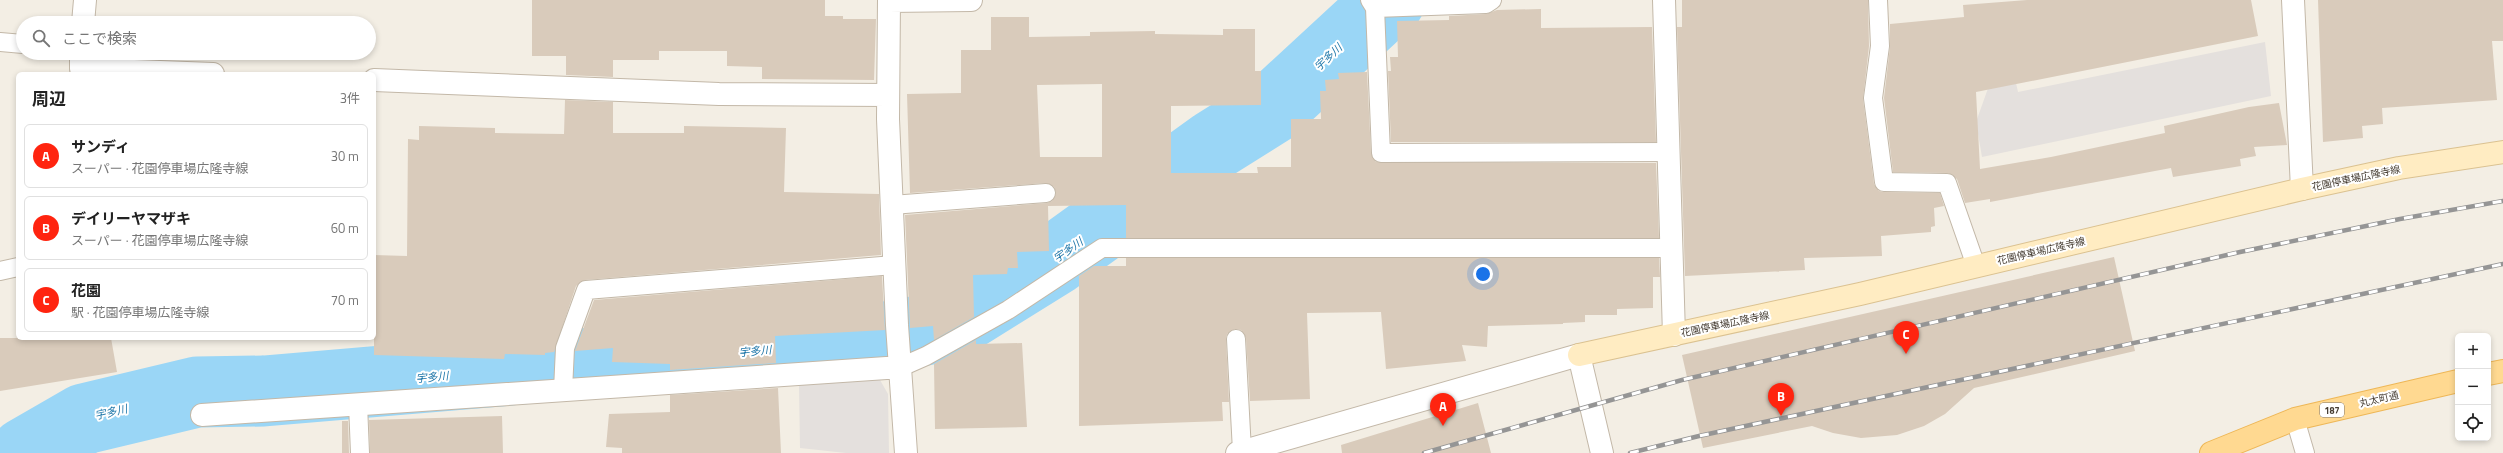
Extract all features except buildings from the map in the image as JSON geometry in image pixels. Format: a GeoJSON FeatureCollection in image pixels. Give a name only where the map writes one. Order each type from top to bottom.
{"type":"FeatureCollection","features":[{"type":"Feature","properties":{"kind":"main road","name":"花園停車場広隆寺線"},"geometry":{"type":"LineString","coordinates":[[1579,355],[1674,335],[1976,266],[2302,189],[2399,168],[2503,152]]}},
{"type":"Feature","properties":{"kind":"main road"},"geometry":{"type":"LineString","coordinates":[[2491,373],[2503,371]]}},
{"type":"Feature","properties":{"kind":"main road","name":"丸太町通"},"geometry":{"type":"LineString","coordinates":[[2220,451],[2295,419],[2455,382]]}},
{"type":"Feature","properties":{"kind":"street"},"geometry":{"type":"LineString","coordinates":[[83,16],[84,0]]}},
{"type":"Feature","properties":{"kind":"street"},"geometry":{"type":"LineString","coordinates":[[906,453],[894,265],[888,96],[889,0],[971,0]]}},
{"type":"Feature","properties":{"kind":"street"},"geometry":{"type":"LineString","coordinates":[[1664,0],[1670,152],[1674,335]]}},
{"type":"Feature","properties":{"kind":"street"},"geometry":{"type":"LineString","coordinates":[[2293,0],[2302,189]]}},
{"type":"Feature","properties":{"kind":"street"},"geometry":{"type":"LineString","coordinates":[[81,65],[184,72]]}},
{"type":"Feature","properties":{"kind":"street"},"geometry":{"type":"LineString","coordinates":[[376,80],[719,94],[888,96]]}},
{"type":"Feature","properties":{"kind":"street"},"geometry":{"type":"LineString","coordinates":[[1240,452],[1579,355],[1602,453]]}},
{"type":"Feature","properties":{"kind":"street"},"geometry":{"type":"LineString","coordinates":[[202,414],[358,404],[563,385],[900,362]]}},
{"type":"Feature","properties":{"kind":"lane"},"geometry":{"type":"LineString","coordinates":[[1492,0],[1486,4],[1411,6],[1372,4],[1376,36],[1381,153],[1670,152]]}},
{"type":"Feature","properties":{"kind":"lane"},"geometry":{"type":"LineString","coordinates":[[1878,0],[1880,46],[1874,98],[1884,182],[1947,183],[1976,266]]}},
{"type":"Feature","properties":{"kind":"lane"},"geometry":{"type":"LineString","coordinates":[[0,42],[16,43]]}},
{"type":"Feature","properties":{"kind":"lane"},"geometry":{"type":"LineString","coordinates":[[892,205],[1046,193]]}},
{"type":"Feature","properties":{"kind":"lane"},"geometry":{"type":"LineString","coordinates":[[900,362],[926,356],[1008,310],[1102,248],[1672,248]]}},
{"type":"Feature","properties":{"kind":"lane"},"geometry":{"type":"LineString","coordinates":[[563,385],[565,348],[586,290],[894,265]]}},
{"type":"Feature","properties":{"kind":"lane"},"geometry":{"type":"LineString","coordinates":[[0,271],[16,267]]}},
{"type":"Feature","properties":{"kind":"lane"},"geometry":{"type":"LineString","coordinates":[[1236,339],[1240,452]]}},
{"type":"Feature","properties":{"kind":"lane"},"geometry":{"type":"LineString","coordinates":[[358,404],[360,453]]}},
{"type":"Feature","properties":{"kind":"lane"},"geometry":{"type":"LineString","coordinates":[[2295,419],[2305,453]]}},
{"type":"Feature","properties":{"kind":"shaded area"},"geometry":{"type":"Polygon","coordinates":[[[2006,38],[2018,92],[2265,42],[2271,96],[1982,157],[1976,122],[2006,38]]]}},
{"type":"Feature","properties":{"kind":"shaded area"},"geometry":{"type":"Polygon","coordinates":[[[880,380],[888,394],[889,453],[846,453],[800,448],[799,385],[880,380]]]}},
{"type":"Feature","properties":{"kind":"waterway","name":"宇多川"},"geometry":{"type":"LineString","coordinates":[[25,453],[84,419],[197,392],[264,391],[875,339],[925,330],[958,320],[1056,259],[1214,145],[1273,108],[1390,0]]}},
{"type":"Feature","properties":{"kind":"railway"},"geometry":{"type":"LineString","coordinates":[[1424,453],[1682,380],[2240,252],[2400,219],[2503,201]]}},
{"type":"Feature","properties":{"kind":"railway"},"geometry":{"type":"LineString","coordinates":[[1630,453],[1699,436],[2503,264]]}},
{"type":"Feature","properties":{"kind":"place","name":"花園"},"geometry":{"type":"Point","coordinates":[1906,354]}},
{"type":"Feature","properties":{"kind":"place","name":"デイリーヤマザキ"},"geometry":{"type":"Point","coordinates":[1781,416]}},
{"type":"Feature","properties":{"kind":"place","name":"サンディ"},"geometry":{"type":"Point","coordinates":[1443,426]}}]}
